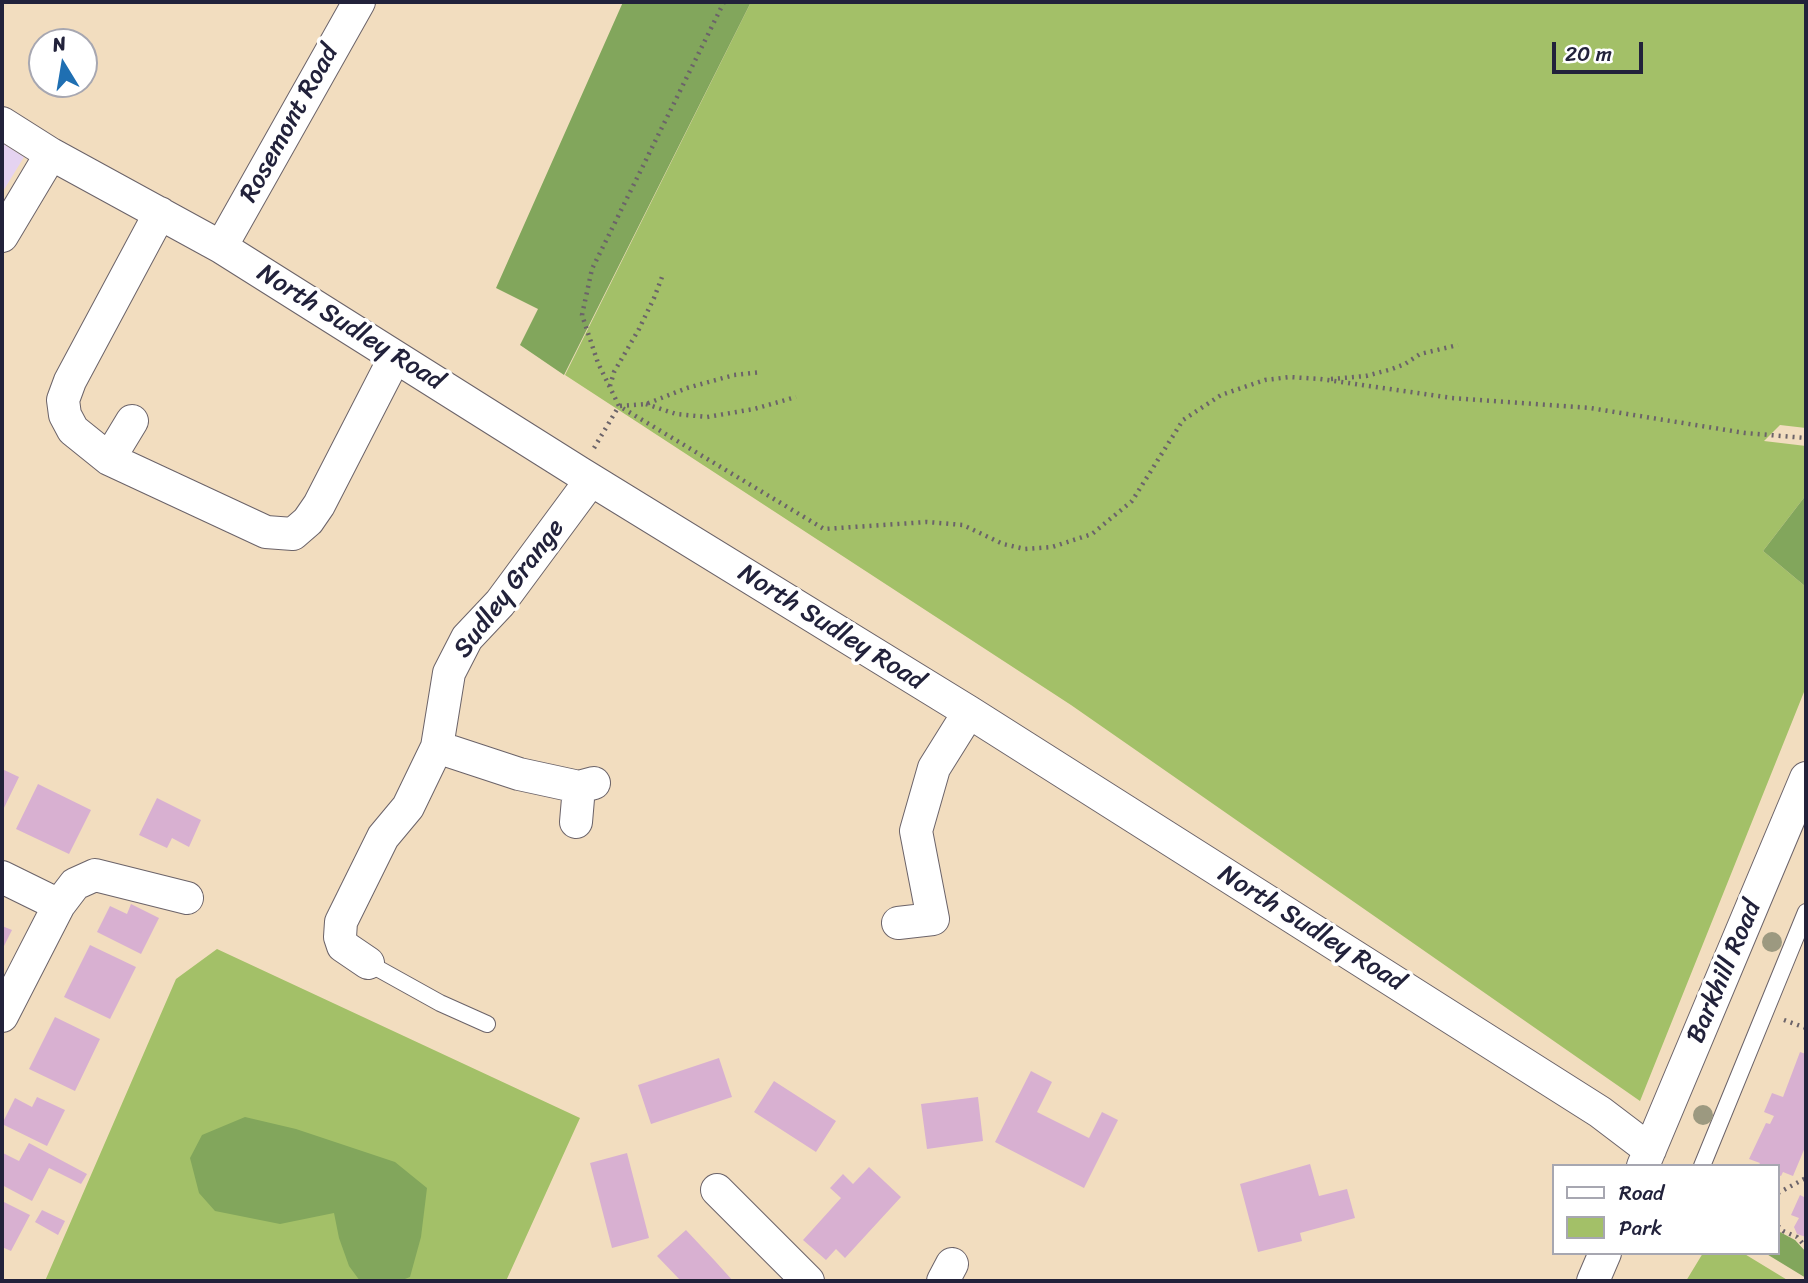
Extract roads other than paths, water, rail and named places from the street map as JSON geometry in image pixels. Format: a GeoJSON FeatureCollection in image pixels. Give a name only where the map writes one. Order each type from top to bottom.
{"type":"FeatureCollection","features":[{"type":"Feature","properties":{"kind":"street","name":"Rosemont Road"},"geometry":{"type":"LineString","coordinates":[[221,247],[359,2]]}},
{"type":"Feature","properties":{"kind":"street","name":"North Sudley Road"},"geometry":{"type":"LineString","coordinates":[[2,122],[51,154],[221,247],[585,477],[969,712],[1600,1112],[1646,1158]]}},
{"type":"Feature","properties":{"kind":"street"},"geometry":{"type":"LineString","coordinates":[[2,236],[51,154]]}},
{"type":"Feature","properties":{"kind":"street"},"geometry":{"type":"LineString","coordinates":[[160,213],[70,381],[64,400],[65,415],[73,430],[109,459],[266,533],[293,534],[308,521],[319,505],[395,357]]}},
{"type":"Feature","properties":{"kind":"street"},"geometry":{"type":"LineString","coordinates":[[109,459],[132,421]]}},
{"type":"Feature","properties":{"kind":"street","name":"Sudley Grange"},"geometry":{"type":"LineString","coordinates":[[368,963],[343,946],[340,937],[341,922],[383,837],[408,807],[437,747],[449,673],[467,638],[500,603],[585,477]]}},
{"type":"Feature","properties":{"kind":"street"},"geometry":{"type":"LineString","coordinates":[[898,923],[933,919],[916,831],[934,768],[969,712]]}},
{"type":"Feature","properties":{"kind":"street"},"geometry":{"type":"LineString","coordinates":[[437,747],[519,774],[587,785],[576,822]]}},
{"type":"Feature","properties":{"kind":"street","name":"Barkhill Road"},"geometry":{"type":"LineString","coordinates":[[1646,1158],[1806,778]]}},
{"type":"Feature","properties":{"kind":"street"},"geometry":{"type":"LineString","coordinates":[[2,1016],[58,905],[75,884],[95,876],[187,898]]}},
{"type":"Feature","properties":{"kind":"street"},"geometry":{"type":"LineString","coordinates":[[2,877],[58,905]]}},
{"type":"Feature","properties":{"kind":"street"},"geometry":{"type":"LineString","coordinates":[[716,1190],[808,1281]]}},
{"type":"Feature","properties":{"kind":"street"},"geometry":{"type":"LineString","coordinates":[[1593,1281],[1604,1255]]}},
{"type":"Feature","properties":{"kind":"lane"},"geometry":{"type":"LineString","coordinates":[[1703,1164],[1806,912]]}},
{"type":"Feature","properties":{"kind":"lane"},"geometry":{"type":"LineString","coordinates":[[368,963],[440,1003],[487,1024]]}}]}
